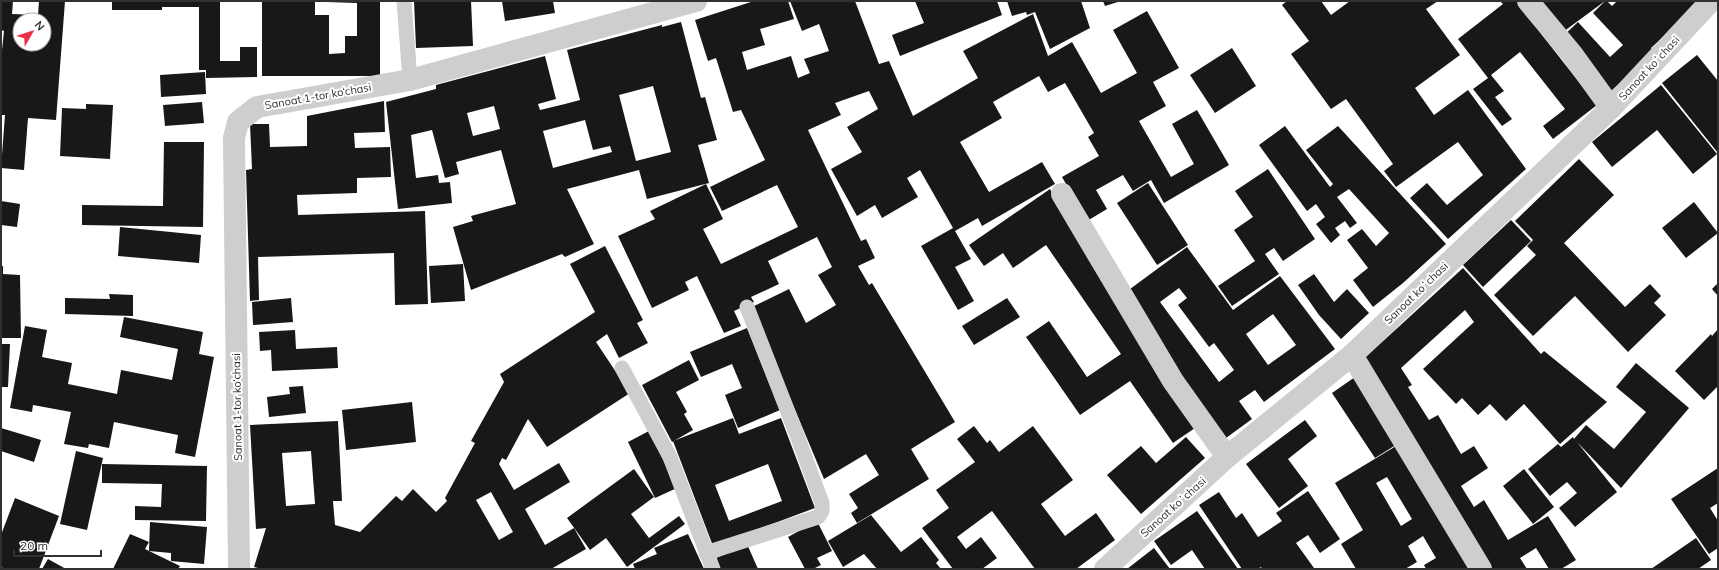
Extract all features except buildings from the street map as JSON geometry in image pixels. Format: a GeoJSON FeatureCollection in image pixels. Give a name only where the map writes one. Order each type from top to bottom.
{"type":"FeatureCollection","features":[{"type":"Feature","properties":{"kind":"street","name":"Sanoat 1-tor ko‘chasi"},"geometry":{"type":"LineString","coordinates":[[239,569],[234,138],[238,122],[258,107],[410,80],[696,1]]}},
{"type":"Feature","properties":{"kind":"street"},"geometry":{"type":"LineString","coordinates":[[1528,1],[1572,54],[1611,108]]}},
{"type":"Feature","properties":{"kind":"street","name":"Sanoat koʻchasi"},"geometry":{"type":"LineString","coordinates":[[1105,569],[1227,458],[1352,355],[1611,108],[1712,1]]}},
{"type":"Feature","properties":{"kind":"street"},"geometry":{"type":"LineString","coordinates":[[1062,194],[1173,381],[1227,458]]}},
{"type":"Feature","properties":{"kind":"street"},"geometry":{"type":"LineString","coordinates":[[1352,355],[1481,569]]}},
{"type":"Feature","properties":{"kind":"lane"},"geometry":{"type":"LineString","coordinates":[[404,1],[410,80]]}},
{"type":"Feature","properties":{"kind":"lane"},"geometry":{"type":"LineString","coordinates":[[706,553],[818,517],[822,511],[822,504],[795,430],[747,307]]}},
{"type":"Feature","properties":{"kind":"lane"},"geometry":{"type":"LineString","coordinates":[[622,368],[670,457],[713,569]]}}]}
